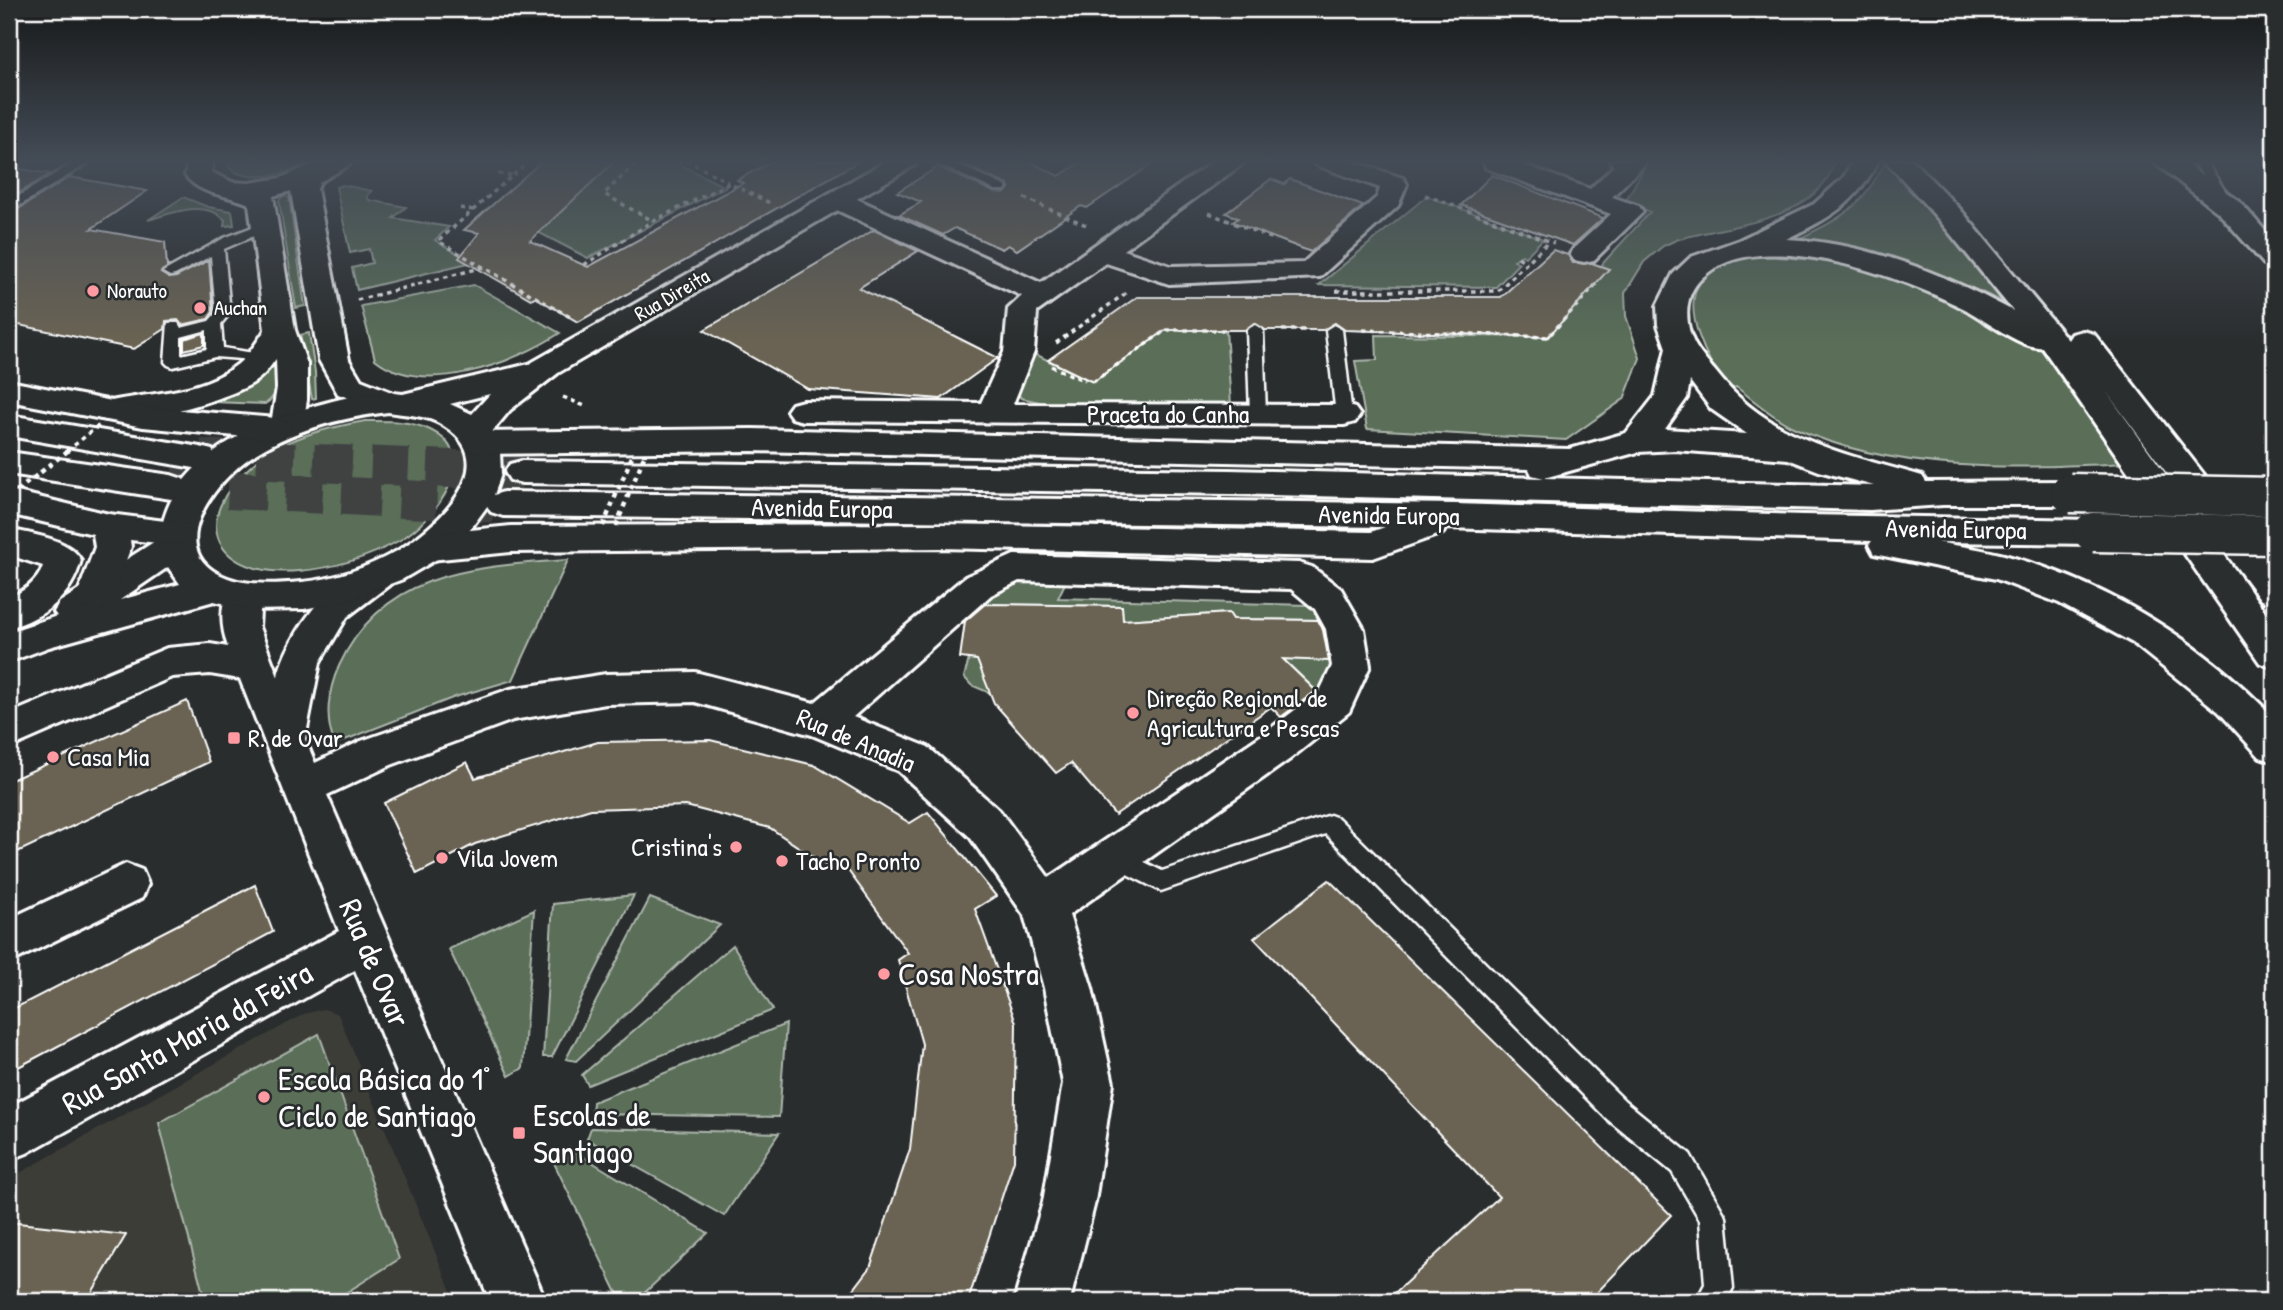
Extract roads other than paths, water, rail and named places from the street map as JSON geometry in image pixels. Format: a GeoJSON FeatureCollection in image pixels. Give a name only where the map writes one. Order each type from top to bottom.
{"type":"FeatureCollection","features":[{"type":"Feature","properties":{"kind":"main road"},"geometry":{"type":"LineString","coordinates":[[264,221],[280,330],[288,342],[294,392],[281,426]]}},
{"type":"Feature","properties":{"kind":"main road"},"geometry":{"type":"LineString","coordinates":[[285,739],[301,660],[334,607],[376,576],[430,547],[460,520],[479,493],[487,466],[479,437],[458,417],[435,407],[398,402],[349,387],[334,360],[310,221]]}},
{"type":"Feature","properties":{"kind":"main road","name":"Rua Direita"},"geometry":{"type":"LineString","coordinates":[[547,366],[800,221]]}},
{"type":"Feature","properties":{"kind":"main road"},"geometry":{"type":"LineString","coordinates":[[883,221],[943,249],[923,264],[1032,301]]}},
{"type":"Feature","properties":{"kind":"main road"},"geometry":{"type":"LineString","coordinates":[[993,414],[1019,352],[1032,301],[1145,221]]}},
{"type":"Feature","properties":{"kind":"main road"},"geometry":{"type":"LineString","coordinates":[[1110,246],[1169,275],[1310,271],[1366,221]]}},
{"type":"Feature","properties":{"kind":"main road"},"geometry":{"type":"LineString","coordinates":[[1584,254],[1619,221]]}},
{"type":"Feature","properties":{"kind":"main road"},"geometry":{"type":"LineString","coordinates":[[1802,221],[1749,246],[1701,263],[1683,280],[1672,306],[1673,325],[1681,348],[1722,402],[1793,448],[1830,463],[1943,493]]}},
{"type":"Feature","properties":{"kind":"main road"},"geometry":{"type":"LineString","coordinates":[[1955,221],[2067,358],[2274,653]]}},
{"type":"Feature","properties":{"kind":"main road"},"geometry":{"type":"LineString","coordinates":[[1985,221],[2270,568]]}},
{"type":"Feature","properties":{"kind":"main road"},"geometry":{"type":"LineString","coordinates":[[2241,221],[2274,258]]}},
{"type":"Feature","properties":{"kind":"main road"},"geometry":{"type":"LineString","coordinates":[[1749,246],[1787,246],[1883,264],[1940,284],[1989,309],[2067,358]]}},
{"type":"Feature","properties":{"kind":"main road"},"geometry":{"type":"LineString","coordinates":[[106,417],[196,396],[243,376],[261,358],[280,330]]}},
{"type":"Feature","properties":{"kind":"main road"},"geometry":{"type":"LineString","coordinates":[[1639,441],[1671,398],[1681,348]]}},
{"type":"Feature","properties":{"kind":"main road"},"geometry":{"type":"LineString","coordinates":[[229,592],[188,569],[177,538],[186,505],[206,477],[238,450],[281,426],[344,407],[398,402],[470,390],[547,366]]}},
{"type":"Feature","properties":{"kind":"main road"},"geometry":{"type":"LineString","coordinates":[[479,437],[499,403],[547,366]]}},
{"type":"Feature","properties":{"kind":"main road"},"geometry":{"type":"LineString","coordinates":[[9,391],[106,417],[281,426]]}},
{"type":"Feature","properties":{"kind":"main road","name":"Praceta do Canha"},"geometry":{"type":"LineString","coordinates":[[803,411],[1344,415]]}},
{"type":"Feature","properties":{"kind":"main road"},"geometry":{"type":"LineString","coordinates":[[9,425],[200,457]]}},
{"type":"Feature","properties":{"kind":"main road"},"geometry":{"type":"LineString","coordinates":[[479,437],[765,440],[1567,459]]}},
{"type":"Feature","properties":{"kind":"main road"},"geometry":{"type":"LineString","coordinates":[[1290,485],[1531,470],[1639,441],[1675,439],[1793,448]]}},
{"type":"Feature","properties":{"kind":"main road","name":"Avenida Europa"},"geometry":{"type":"LineString","coordinates":[[522,471],[1870,498],[1943,493],[2274,497]]}},
{"type":"Feature","properties":{"kind":"main road"},"geometry":{"type":"LineString","coordinates":[[12,485],[109,526],[177,538]]}},
{"type":"Feature","properties":{"kind":"main road"},"geometry":{"type":"LineString","coordinates":[[12,485],[171,487]]}},
{"type":"Feature","properties":{"kind":"main road","name":"Avenida Europa"},"geometry":{"type":"LineString","coordinates":[[503,504],[1455,516],[1803,527],[2093,531],[2270,568]]}},
{"type":"Feature","properties":{"kind":"main road"},"geometry":{"type":"LineString","coordinates":[[430,547],[511,539],[927,536],[1373,545],[1455,516]]}},
{"type":"Feature","properties":{"kind":"main road"},"geometry":{"type":"LineString","coordinates":[[95,598],[113,547],[109,526]]}},
{"type":"Feature","properties":{"kind":"main road"},"geometry":{"type":"LineString","coordinates":[[1803,527],[2003,567],[2072,593],[2146,633],[2233,701],[2274,745]]}},
{"type":"Feature","properties":{"kind":"main road"},"geometry":{"type":"LineString","coordinates":[[24,641],[95,598],[177,538]]}},
{"type":"Feature","properties":{"kind":"main road"},"geometry":{"type":"LineString","coordinates":[[9,542],[43,550],[63,560],[59,580],[33,604],[9,614]]}},
{"type":"Feature","properties":{"kind":"main road"},"geometry":{"type":"LineString","coordinates":[[821,720],[978,586],[1014,568],[1299,576],[1328,599],[1345,629],[1350,666],[1335,701],[1276,747],[1044,907]]}},
{"type":"Feature","properties":{"kind":"main road"},"geometry":{"type":"LineString","coordinates":[[24,641],[229,592],[285,598],[331,591],[376,576]]}},
{"type":"Feature","properties":{"kind":"main road","name":"Rua de Ovar"},"geometry":{"type":"LineString","coordinates":[[229,592],[272,714],[285,739],[366,940],[518,1301]]}},
{"type":"Feature","properties":{"kind":"main road"},"geometry":{"type":"LineString","coordinates":[[9,732],[167,663],[210,659],[255,667]]}},
{"type":"Feature","properties":{"kind":"main road","name":"Rua de Anadia"},"geometry":{"type":"LineString","coordinates":[[303,787],[376,753],[510,705],[606,689],[695,687],[821,720],[913,759],[985,824],[1044,907],[1068,988],[1088,1083],[1069,1202],[1042,1301]]}},
{"type":"Feature","properties":{"kind":"main road"},"geometry":{"type":"LineString","coordinates":[[9,942],[126,884]]}},
{"type":"Feature","properties":{"kind":"main road","name":"Rua Santa Maria da Feira"},"geometry":{"type":"LineString","coordinates":[[9,1135],[366,940]]}},
{"type":"Feature","properties":{"kind":"lane"},"geometry":{"type":"LineString","coordinates":[[170,272],[217,248],[234,236],[265,226]]}},
{"type":"Feature","properties":{"kind":"lane"},"geometry":{"type":"LineString","coordinates":[[173,331],[214,324],[223,313],[217,248]]}},
{"type":"Feature","properties":{"kind":"lane"},"geometry":{"type":"LineString","coordinates":[[173,331],[189,322]]}},
{"type":"Feature","properties":{"kind":"lane"},"geometry":{"type":"LineString","coordinates":[[214,324],[215,352]]}},
{"type":"Feature","properties":{"kind":"lane"},"geometry":{"type":"LineString","coordinates":[[1255,330],[1258,414]]}},
{"type":"Feature","properties":{"kind":"lane"},"geometry":{"type":"LineString","coordinates":[[1334,330],[1344,415]]}},
{"type":"Feature","properties":{"kind":"lane"},"geometry":{"type":"LineString","coordinates":[[173,331],[173,362],[215,352],[261,358]]}},
{"type":"Feature","properties":{"kind":"lane"},"geometry":{"type":"LineString","coordinates":[[1116,858],[1161,881],[1331,824],[1616,1110],[1681,1163],[1713,1217],[1719,1288],[1710,1301]]}},
{"type":"Feature","properties":{"kind":"tunnel"},"geometry":{"type":"LineString","coordinates":[[200,458],[522,472]]}},
{"type":"Feature","properties":{"kind":"tunnel"},"geometry":{"type":"LineString","coordinates":[[171,487],[503,504]]}},
{"type":"Feature","properties":{"kind":"place","name":"Norauto"},"geometry":{"type":"Point","coordinates":[93,291]}},
{"type":"Feature","properties":{"kind":"place","name":"Auchan"},"geometry":{"type":"Point","coordinates":[200,308]}},
{"type":"Feature","properties":{"kind":"place","name":"Direção Regional de Agricultura e Pescas"},"geometry":{"type":"Point","coordinates":[1133,713]}},
{"type":"Feature","properties":{"kind":"place","name":"R. de Ovar"},"geometry":{"type":"Point","coordinates":[234,738]}},
{"type":"Feature","properties":{"kind":"place","name":"Casa Mia"},"geometry":{"type":"Point","coordinates":[53,757]}},
{"type":"Feature","properties":{"kind":"place","name":"Cristina's"},"geometry":{"type":"Point","coordinates":[736,847]}},
{"type":"Feature","properties":{"kind":"place","name":"Vila Jovem"},"geometry":{"type":"Point","coordinates":[442,858]}},
{"type":"Feature","properties":{"kind":"place","name":"Tacho Pronto"},"geometry":{"type":"Point","coordinates":[782,861]}},
{"type":"Feature","properties":{"kind":"place","name":"Cosa Nostra"},"geometry":{"type":"Point","coordinates":[884,974]}},
{"type":"Feature","properties":{"kind":"place","name":"Escola Básica do 1° Ciclo de Santiago"},"geometry":{"type":"Point","coordinates":[264,1097]}},
{"type":"Feature","properties":{"kind":"place","name":"Escolas de Santiago"},"geometry":{"type":"Point","coordinates":[519,1133]}}]}
